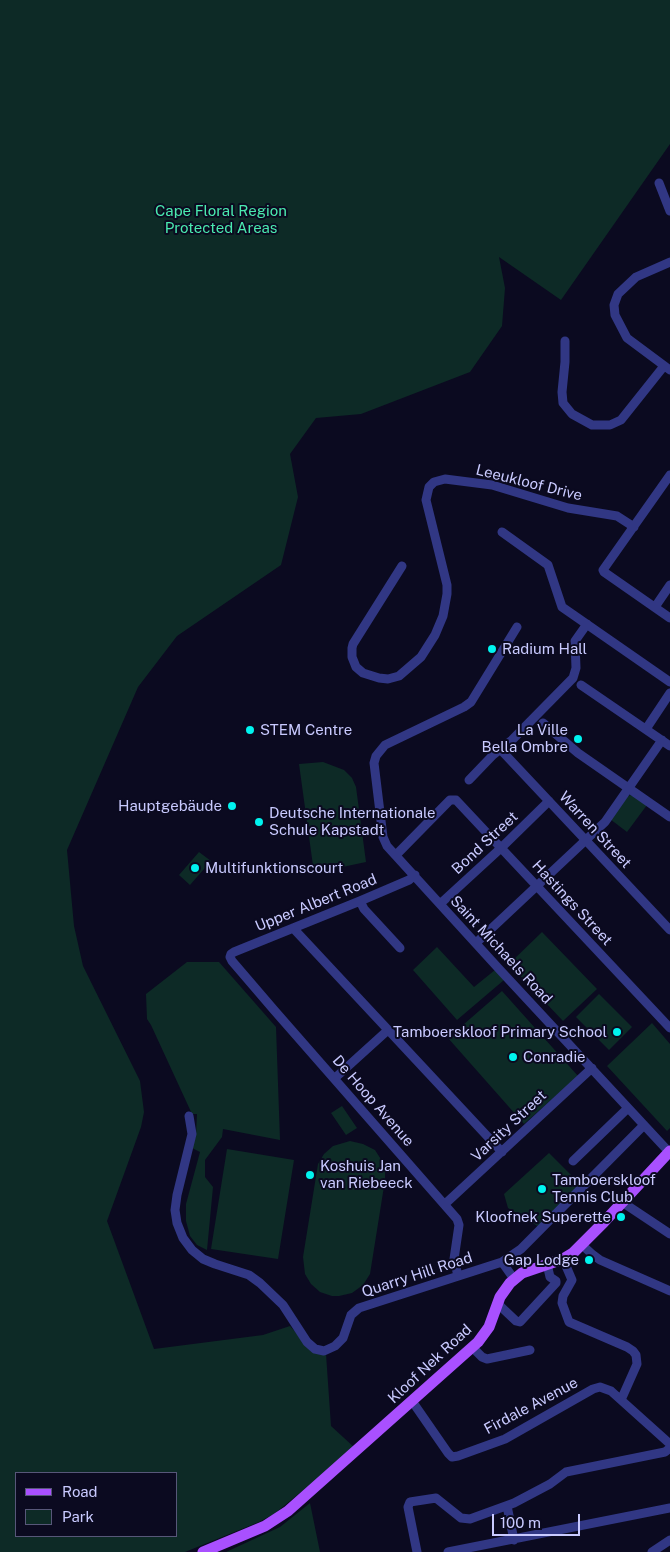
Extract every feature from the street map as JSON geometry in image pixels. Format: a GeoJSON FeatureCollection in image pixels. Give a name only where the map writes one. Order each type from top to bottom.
{"type":"FeatureCollection","features":[{"type":"Feature","properties":{"kind":"main road","name":"Kloof Nek Road"},"geometry":{"type":"LineString","coordinates":[[203,1552],[255,1530],[281,1516],[482,1337],[489,1327],[506,1287],[514,1279],[530,1270],[563,1259],[582,1244],[670,1152]]}},
{"type":"Feature","properties":{"kind":"street"},"geometry":{"type":"LineString","coordinates":[[659,183],[670,211]]}},
{"type":"Feature","properties":{"kind":"street"},"geometry":{"type":"LineString","coordinates":[[565,342],[566,362],[562,392],[563,403],[572,414],[592,425],[610,425],[621,420],[667,368],[627,338],[615,315],[614,305],[618,294],[636,277],[670,262]]}},
{"type":"Feature","properties":{"kind":"street"},"geometry":{"type":"LineString","coordinates":[[670,475],[603,570],[670,618]]}},
{"type":"Feature","properties":{"kind":"street","name":"Leeukloof Drive"},"geometry":{"type":"LineString","coordinates":[[402,566],[352,648],[352,657],[356,667],[363,673],[379,678],[388,679],[399,676],[421,657],[435,635],[443,616],[447,585],[426,500],[429,487],[434,482],[445,479],[492,485],[568,508],[617,516],[634,527]]}},
{"type":"Feature","properties":{"kind":"street"},"geometry":{"type":"LineString","coordinates":[[502,532],[548,565],[561,606],[670,682]]}},
{"type":"Feature","properties":{"kind":"street"},"geometry":{"type":"LineString","coordinates":[[655,607],[670,585]]}},
{"type":"Feature","properties":{"kind":"street"},"geometry":{"type":"LineString","coordinates":[[469,780],[500,749],[512,740],[573,678],[576,668],[575,641],[587,624]]}},
{"type":"Feature","properties":{"kind":"street","name":"Saint Michaels Road"},"geometry":{"type":"LineString","coordinates":[[517,627],[471,702],[385,745],[376,756],[374,763],[383,837],[388,846],[440,904],[670,1152]]}},
{"type":"Feature","properties":{"kind":"street"},"geometry":{"type":"LineString","coordinates":[[476,943],[606,822],[628,789],[666,743],[581,685]]}},
{"type":"Feature","properties":{"kind":"street"},"geometry":{"type":"LineString","coordinates":[[646,729],[670,693]]}},
{"type":"Feature","properties":{"kind":"street"},"geometry":{"type":"LineString","coordinates":[[543,722],[578,752],[670,817]]}},
{"type":"Feature","properties":{"kind":"street","name":"Warren Street"},"geometry":{"type":"LineString","coordinates":[[500,749],[670,930]]}},
{"type":"Feature","properties":{"kind":"street","name":"Hastings Street"},"geometry":{"type":"LineString","coordinates":[[396,854],[450,800],[457,801],[670,1028]]}},
{"type":"Feature","properties":{"kind":"street","name":"Bond Street"},"geometry":{"type":"LineString","coordinates":[[440,904],[549,801]]}},
{"type":"Feature","properties":{"kind":"street","name":"Upper Albert Road"},"geometry":{"type":"LineString","coordinates":[[230,957],[234,952],[360,901],[409,880],[415,875]]}},
{"type":"Feature","properties":{"kind":"street"},"geometry":{"type":"LineString","coordinates":[[360,901],[364,909],[400,948]]}},
{"type":"Feature","properties":{"kind":"street"},"geometry":{"type":"LineString","coordinates":[[293,928],[502,1152]]}},
{"type":"Feature","properties":{"kind":"street","name":"De Hoop Avenue"},"geometry":{"type":"LineString","coordinates":[[230,957],[445,1204],[459,1223],[454,1259],[458,1276]]}},
{"type":"Feature","properties":{"kind":"street"},"geometry":{"type":"LineString","coordinates":[[336,1078],[388,1030]]}},
{"type":"Feature","properties":{"kind":"street","name":"Varsity Street"},"geometry":{"type":"LineString","coordinates":[[445,1204],[592,1068]]}},
{"type":"Feature","properties":{"kind":"street"},"geometry":{"type":"LineString","coordinates":[[573,1161],[628,1108]]}},
{"type":"Feature","properties":{"kind":"street","name":"Quarry Hill Road"},"geometry":{"type":"LineString","coordinates":[[189,1116],[192,1134],[175,1210],[177,1223],[183,1238],[192,1250],[203,1259],[249,1275],[260,1283],[282,1305],[307,1342],[315,1349],[324,1351],[335,1346],[342,1338],[349,1318],[356,1310],[502,1262],[520,1250],[644,1124]]}},
{"type":"Feature","properties":{"kind":"street"},"geometry":{"type":"LineString","coordinates":[[622,1202],[670,1234]]}},
{"type":"Feature","properties":{"kind":"street"},"geometry":{"type":"LineString","coordinates":[[582,1244],[600,1260],[670,1291]]}},
{"type":"Feature","properties":{"kind":"street"},"geometry":{"type":"LineString","coordinates":[[563,1259],[572,1280],[562,1303],[569,1322],[628,1347],[636,1355],[637,1364],[621,1400]]}},
{"type":"Feature","properties":{"kind":"street"},"geometry":{"type":"LineString","coordinates":[[502,1262],[514,1279]]}},
{"type":"Feature","properties":{"kind":"street"},"geometry":{"type":"LineString","coordinates":[[498,1304],[516,1321],[520,1322],[556,1284],[556,1281],[550,1277],[547,1264]]}},
{"type":"Feature","properties":{"kind":"street"},"geometry":{"type":"LineString","coordinates":[[472,1347],[482,1357],[487,1359],[530,1350]]}},
{"type":"Feature","properties":{"kind":"street","name":"Firdale Avenue"},"geometry":{"type":"LineString","coordinates":[[412,1401],[448,1453],[455,1457],[505,1439],[596,1387],[608,1388],[670,1446]]}},
{"type":"Feature","properties":{"kind":"street"},"geometry":{"type":"LineString","coordinates":[[417,1552],[408,1507],[410,1502],[436,1498],[459,1517],[467,1520],[508,1506],[546,1486],[566,1472],[665,1452],[670,1446]]}},
{"type":"Feature","properties":{"kind":"street"},"geometry":{"type":"LineString","coordinates":[[508,1506],[514,1540]]}},
{"type":"Feature","properties":{"kind":"street"},"geometry":{"type":"LineString","coordinates":[[448,1552],[670,1508]]}},
{"type":"Feature","properties":{"kind":"street"},"geometry":{"type":"LineString","coordinates":[[652,1552],[670,1540]]}},
{"type":"Feature","properties":{"kind":"green space","name":"Cape Floral Region Protected Areas"},"geometry":{"type":"Polygon","coordinates":[[[0,0],[670,0],[670,144],[561,300],[499,257],[505,288],[502,326],[470,372],[361,414],[316,418],[290,454],[298,497],[281,565],[177,636],[138,687],[67,850],[74,926],[83,966],[140,1081],[144,1112],[141,1127],[107,1221],[154,1349],[263,1335],[290,1326],[299,1336],[326,1354],[331,1426],[355,1448],[274,1514],[185,1552],[0,1552],[0,0]]]}},
{"type":"Feature","properties":{"kind":"green space"},"geometry":{"type":"Polygon","coordinates":[[[323,762],[344,770],[352,778],[356,787],[366,862],[314,873],[299,764],[323,762]]]}},
{"type":"Feature","properties":{"kind":"green space"},"geometry":{"type":"Polygon","coordinates":[[[630,795],[647,805],[627,832],[610,819],[630,795]]]}},
{"type":"Feature","properties":{"kind":"green space","name":"Multifunktionscourt"},"geometry":{"type":"Polygon","coordinates":[[[199,852],[211,861],[190,885],[179,875],[199,852]]]}},
{"type":"Feature","properties":{"kind":"green space"},"geometry":{"type":"Polygon","coordinates":[[[542,932],[597,989],[563,1021],[509,964],[542,932]]]}},
{"type":"Feature","properties":{"kind":"green space"},"geometry":{"type":"Polygon","coordinates":[[[437,947],[474,987],[495,970],[504,980],[457,1020],[413,970],[437,947]]]}},
{"type":"Feature","properties":{"kind":"green space"},"geometry":{"type":"Polygon","coordinates":[[[187,962],[219,962],[276,1027],[280,1140],[223,1129],[222,1137],[205,1160],[205,1177],[213,1187],[207,1250],[197,1245],[190,1236],[186,1221],[186,1204],[200,1152],[192,1148],[196,1135],[197,1114],[192,1114],[147,1019],[146,994],[187,962]]]}},
{"type":"Feature","properties":{"kind":"green space","name":"Conradie"},"geometry":{"type":"Polygon","coordinates":[[[502,991],[578,1076],[524,1124],[448,1038],[502,991]]]}},
{"type":"Feature","properties":{"kind":"green space"},"geometry":{"type":"Polygon","coordinates":[[[599,994],[632,1027],[609,1050],[576,1017],[599,994]]]}},
{"type":"Feature","properties":{"kind":"green space"},"geometry":{"type":"Polygon","coordinates":[[[652,1023],[670,1044],[670,1128],[667,1131],[607,1066],[652,1023]]]}},
{"type":"Feature","properties":{"kind":"green space"},"geometry":{"type":"Polygon","coordinates":[[[342,1106],[357,1128],[346,1135],[331,1113],[342,1106]]]}},
{"type":"Feature","properties":{"kind":"green space"},"geometry":{"type":"Polygon","coordinates":[[[350,1141],[363,1144],[375,1150],[385,1167],[385,1180],[370,1274],[363,1285],[352,1293],[332,1296],[320,1292],[311,1284],[305,1274],[303,1257],[318,1164],[324,1154],[333,1146],[350,1141]]]}},
{"type":"Feature","properties":{"kind":"green space"},"geometry":{"type":"Polygon","coordinates":[[[227,1149],[294,1160],[278,1259],[211,1249],[227,1149]]]}},
{"type":"Feature","properties":{"kind":"green space","name":"Tamboerskloof Tennis Club"},"geometry":{"type":"Polygon","coordinates":[[[549,1153],[580,1184],[539,1227],[508,1208],[504,1194],[549,1153]]]}},
{"type":"Feature","properties":{"kind":"green space"},"geometry":{"type":"Polygon","coordinates":[[[310,1503],[320,1552],[226,1552],[280,1527],[310,1503]]]}},
{"type":"Feature","properties":{"kind":"place","name":"Radium Hall"},"geometry":{"type":"Point","coordinates":[492,649]}},
{"type":"Feature","properties":{"kind":"place","name":"STEM Centre"},"geometry":{"type":"Point","coordinates":[250,730]}},
{"type":"Feature","properties":{"kind":"place","name":"La Ville Bella Ombre"},"geometry":{"type":"Point","coordinates":[578,739]}},
{"type":"Feature","properties":{"kind":"place","name":"Hauptgebäude"},"geometry":{"type":"Point","coordinates":[232,806]}},
{"type":"Feature","properties":{"kind":"place","name":"Deutsche Internationale Schule Kapstadt"},"geometry":{"type":"Point","coordinates":[259,822]}},
{"type":"Feature","properties":{"kind":"place","name":"Multifunktionscourt"},"geometry":{"type":"Point","coordinates":[195,868]}},
{"type":"Feature","properties":{"kind":"place","name":"Tamboerskloof Primary School"},"geometry":{"type":"Point","coordinates":[617,1032]}},
{"type":"Feature","properties":{"kind":"place","name":"Conradie"},"geometry":{"type":"Point","coordinates":[513,1057]}},
{"type":"Feature","properties":{"kind":"place","name":"Koshuis Jan van Riebeeck"},"geometry":{"type":"Point","coordinates":[310,1175]}},
{"type":"Feature","properties":{"kind":"place","name":"Tamboerskloof Tennis Club"},"geometry":{"type":"Point","coordinates":[542,1189]}},
{"type":"Feature","properties":{"kind":"place","name":"Kloofnek Superette"},"geometry":{"type":"Point","coordinates":[621,1217]}},
{"type":"Feature","properties":{"kind":"place","name":"Gap Lodge"},"geometry":{"type":"Point","coordinates":[589,1260]}}]}
